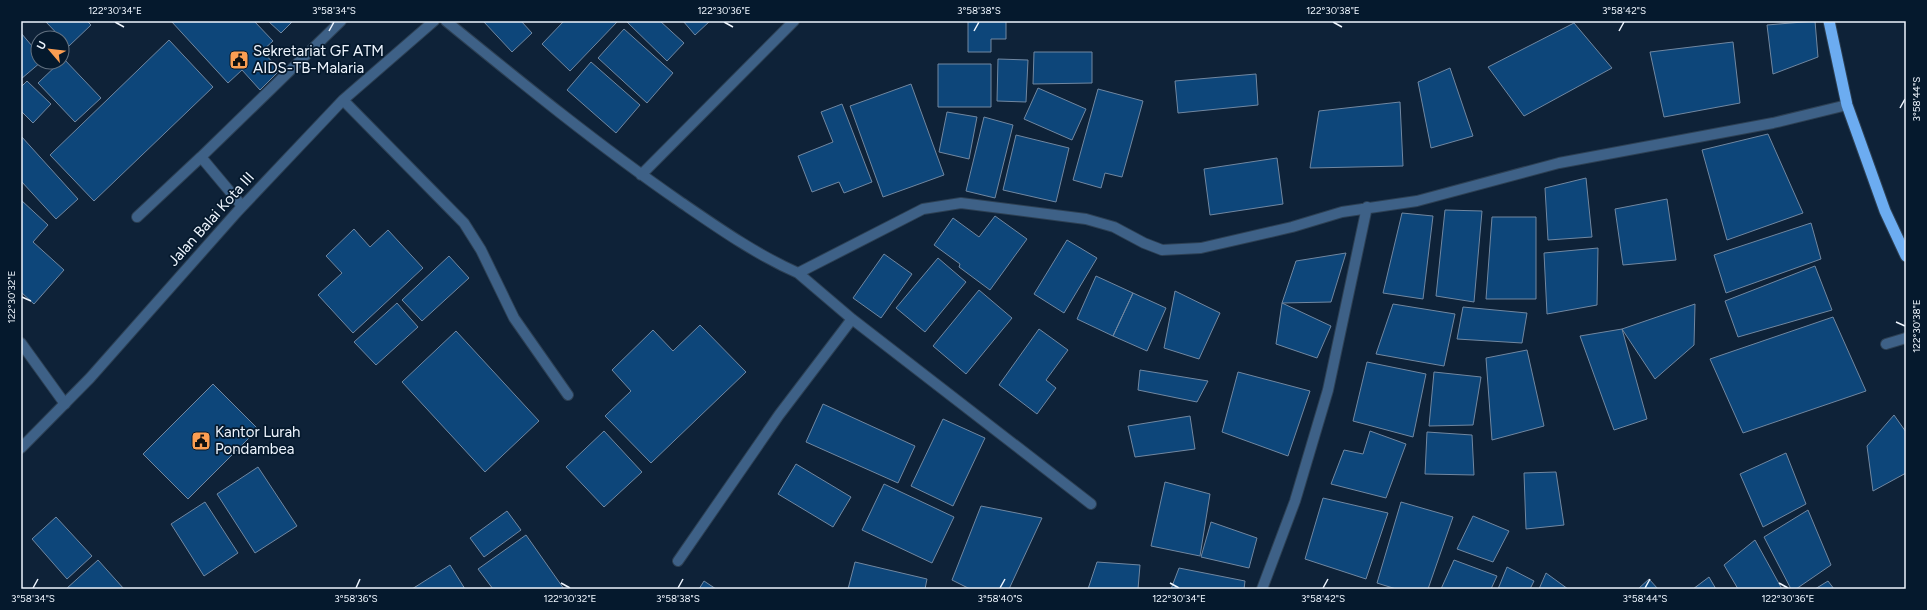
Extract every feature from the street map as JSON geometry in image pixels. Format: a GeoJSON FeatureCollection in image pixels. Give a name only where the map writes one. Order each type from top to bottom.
{"type":"FeatureCollection","features":[{"type":"Feature","properties":{"kind":"highway"},"geometry":{"type":"LineString","coordinates":[[1829,21],[1847,105],[1885,211],[1906,256]]}},
{"type":"Feature","properties":{"kind":"street"},"geometry":{"type":"LineString","coordinates":[[137,217],[341,21]]}},
{"type":"Feature","properties":{"kind":"street","name":"Jalan Balai Kota III"},"geometry":{"type":"LineString","coordinates":[[21,446],[65,404],[242,206],[343,100],[434,21]]}},
{"type":"Feature","properties":{"kind":"street"},"geometry":{"type":"LineString","coordinates":[[446,21],[567,119],[641,175],[742,245],[798,273],[852,319],[1091,504]]}},
{"type":"Feature","properties":{"kind":"street"},"geometry":{"type":"LineString","coordinates":[[641,175],[794,21]]}},
{"type":"Feature","properties":{"kind":"street"},"geometry":{"type":"LineString","coordinates":[[343,100],[464,223],[481,250],[514,318],[568,395]]}},
{"type":"Feature","properties":{"kind":"street"},"geometry":{"type":"LineString","coordinates":[[798,273],[923,209],[961,203],[1086,219],[1114,227],[1144,243],[1162,250],[1201,248],[1292,227],[1342,212],[1367,207],[1417,201],[1560,163],[1774,123],[1847,105]]}},
{"type":"Feature","properties":{"kind":"street"},"geometry":{"type":"LineString","coordinates":[[201,157],[242,206]]}},
{"type":"Feature","properties":{"kind":"street"},"geometry":{"type":"LineString","coordinates":[[1262,589],[1295,501],[1328,390],[1367,207]]}},
{"type":"Feature","properties":{"kind":"street"},"geometry":{"type":"LineString","coordinates":[[678,561],[779,415],[852,319]]}},
{"type":"Feature","properties":{"kind":"street"},"geometry":{"type":"LineString","coordinates":[[1886,344],[1906,338]]}},
{"type":"Feature","properties":{"kind":"street"},"geometry":{"type":"LineString","coordinates":[[21,343],[65,404]]}},
{"type":"Feature","properties":{"kind":"building"},"geometry":{"type":"Polygon","coordinates":[[[45,21],[87,21],[91,25],[70,45],[70,30],[54,30],[45,21]]]}},
{"type":"Feature","properties":{"kind":"building","name":"Sekretariat GF ATM AIDS-TB-Malaria"},"geometry":{"type":"Polygon","coordinates":[[[171,21],[254,21],[273,41],[262,51],[280,70],[260,90],[242,70],[228,83],[171,21]]]}},
{"type":"Feature","properties":{"kind":"building"},"geometry":{"type":"Polygon","coordinates":[[[268,21],[293,21],[281,33],[268,21]]]}},
{"type":"Feature","properties":{"kind":"building"},"geometry":{"type":"Polygon","coordinates":[[[483,21],[521,21],[532,33],[512,52],[483,21]]]}},
{"type":"Feature","properties":{"kind":"building"},"geometry":{"type":"Polygon","coordinates":[[[564,21],[618,21],[570,71],[542,44],[564,21]]]}},
{"type":"Feature","properties":{"kind":"building"},"geometry":{"type":"Polygon","coordinates":[[[626,21],[660,21],[684,43],[667,61],[626,21]]]}},
{"type":"Feature","properties":{"kind":"building"},"geometry":{"type":"Polygon","coordinates":[[[683,21],[710,21],[695,35],[683,21]]]}},
{"type":"Feature","properties":{"kind":"building"},"geometry":{"type":"Polygon","coordinates":[[[968,21],[1006,21],[1006,39],[991,39],[991,52],[968,52],[968,21]]]}},
{"type":"Feature","properties":{"kind":"building"},"geometry":{"type":"Polygon","coordinates":[[[1815,21],[1818,57],[1773,74],[1767,25],[1815,21]]]}},
{"type":"Feature","properties":{"kind":"building"},"geometry":{"type":"Polygon","coordinates":[[[1574,23],[1612,68],[1524,116],[1488,67],[1574,23]]]}},
{"type":"Feature","properties":{"kind":"building"},"geometry":{"type":"Polygon","coordinates":[[[624,29],[673,73],[647,103],[598,58],[624,29]]]}},
{"type":"Feature","properties":{"kind":"building"},"geometry":{"type":"Polygon","coordinates":[[[21,33],[30,44],[30,70],[32,70],[21,79],[21,33]]]}},
{"type":"Feature","properties":{"kind":"building"},"geometry":{"type":"Polygon","coordinates":[[[169,40],[213,87],[94,201],[50,155],[169,40]]]}},
{"type":"Feature","properties":{"kind":"building"},"geometry":{"type":"Polygon","coordinates":[[[1733,42],[1740,103],[1664,117],[1650,52],[1733,42]]]}},
{"type":"Feature","properties":{"kind":"building"},"geometry":{"type":"Polygon","coordinates":[[[1034,52],[1092,52],[1092,83],[1033,84],[1034,52]]]}},
{"type":"Feature","properties":{"kind":"building"},"geometry":{"type":"Polygon","coordinates":[[[998,59],[1028,60],[1026,102],[997,101],[998,59]]]}},
{"type":"Feature","properties":{"kind":"building"},"geometry":{"type":"Polygon","coordinates":[[[591,62],[640,105],[616,133],[567,90],[591,62]]]}},
{"type":"Feature","properties":{"kind":"building"},"geometry":{"type":"Polygon","coordinates":[[[938,64],[991,64],[991,107],[938,107],[938,64]]]}},
{"type":"Feature","properties":{"kind":"building"},"geometry":{"type":"Polygon","coordinates":[[[70,65],[101,98],[75,122],[38,83],[52,70],[70,70],[70,65]]]}},
{"type":"Feature","properties":{"kind":"building"},"geometry":{"type":"Polygon","coordinates":[[[1450,68],[1473,136],[1431,148],[1418,82],[1450,68]]]}},
{"type":"Feature","properties":{"kind":"building"},"geometry":{"type":"Polygon","coordinates":[[[1256,74],[1258,105],[1178,113],[1175,81],[1256,74]]]}},
{"type":"Feature","properties":{"kind":"building"},"geometry":{"type":"Polygon","coordinates":[[[27,81],[51,104],[33,123],[21,111],[21,87],[27,81]]]}},
{"type":"Feature","properties":{"kind":"building"},"geometry":{"type":"Polygon","coordinates":[[[911,84],[944,175],[883,197],[850,106],[911,84]]]}},
{"type":"Feature","properties":{"kind":"building"},"geometry":{"type":"Polygon","coordinates":[[[1038,88],[1086,109],[1072,140],[1024,119],[1038,88]]]}},
{"type":"Feature","properties":{"kind":"building"},"geometry":{"type":"Polygon","coordinates":[[[1098,89],[1143,101],[1122,177],[1105,173],[1101,188],[1073,180],[1098,89]]]}},
{"type":"Feature","properties":{"kind":"building"},"geometry":{"type":"Polygon","coordinates":[[[1400,102],[1403,166],[1310,168],[1319,111],[1400,102]]]}},
{"type":"Feature","properties":{"kind":"building"},"geometry":{"type":"Polygon","coordinates":[[[842,104],[872,182],[844,193],[839,182],[812,192],[798,156],[833,142],[821,112],[842,104]]]}},
{"type":"Feature","properties":{"kind":"building"},"geometry":{"type":"Polygon","coordinates":[[[947,112],[977,117],[969,159],[939,152],[947,112]]]}},
{"type":"Feature","properties":{"kind":"building"},"geometry":{"type":"Polygon","coordinates":[[[984,117],[1013,125],[995,198],[966,191],[984,117]]]}},
{"type":"Feature","properties":{"kind":"building"},"geometry":{"type":"Polygon","coordinates":[[[1768,134],[1803,213],[1727,240],[1702,150],[1768,134]]]}},
{"type":"Feature","properties":{"kind":"building"},"geometry":{"type":"Polygon","coordinates":[[[1016,135],[1069,148],[1056,202],[1003,190],[1016,135]]]}},
{"type":"Feature","properties":{"kind":"building"},"geometry":{"type":"Polygon","coordinates":[[[21,136],[78,199],[56,219],[21,181],[21,136]]]}},
{"type":"Feature","properties":{"kind":"building"},"geometry":{"type":"Polygon","coordinates":[[[1277,158],[1283,204],[1210,215],[1204,169],[1277,158]]]}},
{"type":"Feature","properties":{"kind":"building"},"geometry":{"type":"Polygon","coordinates":[[[1586,178],[1592,237],[1548,240],[1545,188],[1586,178]]]}},
{"type":"Feature","properties":{"kind":"building"},"geometry":{"type":"Polygon","coordinates":[[[1667,199],[1676,260],[1623,265],[1615,209],[1667,199]]]}},
{"type":"Feature","properties":{"kind":"building"},"geometry":{"type":"Polygon","coordinates":[[[21,200],[48,225],[33,242],[64,270],[34,304],[21,292],[21,200]]]}},
{"type":"Feature","properties":{"kind":"building"},"geometry":{"type":"Polygon","coordinates":[[[1445,210],[1482,211],[1474,302],[1436,296],[1445,210]]]}},
{"type":"Feature","properties":{"kind":"building"},"geometry":{"type":"Polygon","coordinates":[[[1402,213],[1433,216],[1423,299],[1383,293],[1402,213]]]}},
{"type":"Feature","properties":{"kind":"building"},"geometry":{"type":"Polygon","coordinates":[[[995,216],[1027,239],[990,290],[959,267],[960,264],[934,245],[953,218],[979,237],[995,216]]]}},
{"type":"Feature","properties":{"kind":"building"},"geometry":{"type":"Polygon","coordinates":[[[1492,217],[1536,217],[1536,299],[1486,299],[1492,217]]]}},
{"type":"Feature","properties":{"kind":"building"},"geometry":{"type":"Polygon","coordinates":[[[1811,223],[1821,259],[1726,293],[1714,255],[1811,223]]]}},
{"type":"Feature","properties":{"kind":"building"},"geometry":{"type":"Polygon","coordinates":[[[354,229],[370,247],[388,230],[423,268],[353,333],[318,295],[342,273],[326,256],[354,229]]]}},
{"type":"Feature","properties":{"kind":"building"},"geometry":{"type":"Polygon","coordinates":[[[1067,240],[1097,258],[1064,313],[1034,294],[1067,240]]]}},
{"type":"Feature","properties":{"kind":"building"},"geometry":{"type":"Polygon","coordinates":[[[1598,248],[1597,305],[1547,314],[1544,253],[1598,248]]]}},
{"type":"Feature","properties":{"kind":"building"},"geometry":{"type":"Polygon","coordinates":[[[1346,253],[1331,302],[1282,303],[1296,261],[1346,253]]]}},
{"type":"Feature","properties":{"kind":"building"},"geometry":{"type":"Polygon","coordinates":[[[884,254],[912,274],[881,318],[853,298],[884,254]]]}},
{"type":"Feature","properties":{"kind":"building"},"geometry":{"type":"Polygon","coordinates":[[[449,256],[469,278],[422,321],[402,300],[449,256]]]}},
{"type":"Feature","properties":{"kind":"building"},"geometry":{"type":"Polygon","coordinates":[[[938,258],[966,282],[925,332],[896,308],[938,258]]]}},
{"type":"Feature","properties":{"kind":"building"},"geometry":{"type":"Polygon","coordinates":[[[1815,266],[1832,310],[1738,337],[1725,301],[1815,266]]]}},
{"type":"Feature","properties":{"kind":"building"},"geometry":{"type":"Polygon","coordinates":[[[1096,276],[1133,293],[1113,336],[1077,319],[1096,276]]]}},
{"type":"Feature","properties":{"kind":"building"},"geometry":{"type":"Polygon","coordinates":[[[979,290],[1012,318],[966,374],[933,346],[979,290]]]}},
{"type":"Feature","properties":{"kind":"building"},"geometry":{"type":"Polygon","coordinates":[[[1175,291],[1220,313],[1199,359],[1164,348],[1175,291]]]}},
{"type":"Feature","properties":{"kind":"building"},"geometry":{"type":"Polygon","coordinates":[[[1133,293],[1166,308],[1147,351],[1113,336],[1133,293]]]}},
{"type":"Feature","properties":{"kind":"building"},"geometry":{"type":"Polygon","coordinates":[[[397,303],[418,327],[376,365],[354,342],[397,303]]]}},
{"type":"Feature","properties":{"kind":"building"},"geometry":{"type":"Polygon","coordinates":[[[1282,303],[1331,326],[1317,358],[1276,344],[1282,303]]]}},
{"type":"Feature","properties":{"kind":"building"},"geometry":{"type":"Polygon","coordinates":[[[1393,304],[1455,314],[1444,366],[1376,354],[1393,304]]]}},
{"type":"Feature","properties":{"kind":"building"},"geometry":{"type":"Polygon","coordinates":[[[1695,304],[1694,345],[1655,379],[1622,329],[1695,304]]]}},
{"type":"Feature","properties":{"kind":"building"},"geometry":{"type":"Polygon","coordinates":[[[1463,307],[1527,313],[1522,343],[1457,339],[1463,307]]]}},
{"type":"Feature","properties":{"kind":"building"},"geometry":{"type":"Polygon","coordinates":[[[1833,317],[1866,391],[1743,433],[1710,359],[1833,317]]]}},
{"type":"Feature","properties":{"kind":"building"},"geometry":{"type":"Polygon","coordinates":[[[700,325],[746,372],[651,463],[605,416],[631,391],[612,370],[653,330],[673,351],[700,325]]]}},
{"type":"Feature","properties":{"kind":"building"},"geometry":{"type":"Polygon","coordinates":[[[1039,329],[1068,350],[1046,380],[1056,388],[1037,414],[999,385],[1039,329]]]}},
{"type":"Feature","properties":{"kind":"building"},"geometry":{"type":"Polygon","coordinates":[[[1622,329],[1647,419],[1614,430],[1580,336],[1622,329]]]}},
{"type":"Feature","properties":{"kind":"building"},"geometry":{"type":"Polygon","coordinates":[[[456,331],[539,421],[485,472],[402,382],[456,331]]]}},
{"type":"Feature","properties":{"kind":"building"},"geometry":{"type":"Polygon","coordinates":[[[1527,350],[1544,426],[1492,440],[1486,358],[1527,350]]]}},
{"type":"Feature","properties":{"kind":"building"},"geometry":{"type":"Polygon","coordinates":[[[1367,362],[1426,374],[1413,437],[1353,421],[1367,362]]]}},
{"type":"Feature","properties":{"kind":"building"},"geometry":{"type":"Polygon","coordinates":[[[1140,370],[1208,381],[1197,402],[1138,390],[1140,370]]]}},
{"type":"Feature","properties":{"kind":"building"},"geometry":{"type":"Polygon","coordinates":[[[1238,372],[1310,391],[1288,456],[1222,432],[1238,372]]]}},
{"type":"Feature","properties":{"kind":"building"},"geometry":{"type":"Polygon","coordinates":[[[1434,372],[1481,377],[1473,425],[1429,426],[1434,372]]]}},
{"type":"Feature","properties":{"kind":"building","name":"Kantor Lurah Pondambea"},"geometry":{"type":"Polygon","coordinates":[[[213,384],[258,429],[188,499],[143,454],[213,384]]]}},
{"type":"Feature","properties":{"kind":"building"},"geometry":{"type":"Polygon","coordinates":[[[823,404],[915,446],[898,483],[806,442],[823,404]]]}},
{"type":"Feature","properties":{"kind":"building"},"geometry":{"type":"Polygon","coordinates":[[[1894,415],[1906,432],[1906,473],[1873,491],[1867,446],[1894,415]]]}},
{"type":"Feature","properties":{"kind":"building"},"geometry":{"type":"Polygon","coordinates":[[[1190,416],[1195,449],[1135,457],[1128,426],[1190,416]]]}},
{"type":"Feature","properties":{"kind":"building"},"geometry":{"type":"Polygon","coordinates":[[[943,419],[985,438],[953,506],[911,486],[943,419]]]}},
{"type":"Feature","properties":{"kind":"building"},"geometry":{"type":"Polygon","coordinates":[[[604,431],[642,472],[604,507],[566,467],[604,431]]]}},
{"type":"Feature","properties":{"kind":"building"},"geometry":{"type":"Polygon","coordinates":[[[1370,431],[1406,444],[1386,498],[1331,484],[1344,450],[1363,454],[1370,431]]]}},
{"type":"Feature","properties":{"kind":"building"},"geometry":{"type":"Polygon","coordinates":[[[1427,432],[1472,435],[1474,475],[1425,474],[1427,432]]]}},
{"type":"Feature","properties":{"kind":"building"},"geometry":{"type":"Polygon","coordinates":[[[1786,453],[1806,504],[1763,527],[1740,474],[1786,453]]]}},
{"type":"Feature","properties":{"kind":"building"},"geometry":{"type":"Polygon","coordinates":[[[796,464],[851,497],[833,527],[778,494],[796,464]]]}},
{"type":"Feature","properties":{"kind":"building"},"geometry":{"type":"Polygon","coordinates":[[[258,467],[297,526],[255,553],[217,494],[258,467]]]}},
{"type":"Feature","properties":{"kind":"building"},"geometry":{"type":"Polygon","coordinates":[[[1556,472],[1564,525],[1526,529],[1524,473],[1556,472]]]}},
{"type":"Feature","properties":{"kind":"building"},"geometry":{"type":"Polygon","coordinates":[[[1165,482],[1210,494],[1200,556],[1151,546],[1165,482]]]}},
{"type":"Feature","properties":{"kind":"building"},"geometry":{"type":"Polygon","coordinates":[[[884,484],[954,517],[932,563],[862,530],[884,484]]]}},
{"type":"Feature","properties":{"kind":"building"},"geometry":{"type":"Polygon","coordinates":[[[1323,498],[1388,513],[1366,579],[1305,559],[1323,498]]]}},
{"type":"Feature","properties":{"kind":"building"},"geometry":{"type":"Polygon","coordinates":[[[205,502],[238,553],[204,576],[171,524],[205,502]]]}},
{"type":"Feature","properties":{"kind":"building"},"geometry":{"type":"Polygon","coordinates":[[[1401,502],[1453,517],[1428,589],[1396,589],[1377,583],[1401,502]]]}},
{"type":"Feature","properties":{"kind":"building"},"geometry":{"type":"Polygon","coordinates":[[[981,506],[1042,518],[1009,589],[970,589],[952,580],[981,506]]]}},
{"type":"Feature","properties":{"kind":"building"},"geometry":{"type":"Polygon","coordinates":[[[1808,510],[1831,565],[1796,589],[1791,589],[1764,537],[1808,510]]]}},
{"type":"Feature","properties":{"kind":"building"},"geometry":{"type":"Polygon","coordinates":[[[507,511],[521,530],[484,557],[470,538],[507,511]]]}},
{"type":"Feature","properties":{"kind":"building"},"geometry":{"type":"Polygon","coordinates":[[[1473,516],[1509,531],[1493,562],[1457,549],[1473,516]]]}},
{"type":"Feature","properties":{"kind":"building"},"geometry":{"type":"Polygon","coordinates":[[[56,517],[92,556],[67,579],[32,539],[56,517]]]}},
{"type":"Feature","properties":{"kind":"building"},"geometry":{"type":"Polygon","coordinates":[[[1211,522],[1257,538],[1249,568],[1201,557],[1211,522]]]}},
{"type":"Feature","properties":{"kind":"building"},"geometry":{"type":"Polygon","coordinates":[[[526,535],[564,589],[493,589],[478,569],[526,535]]]}},
{"type":"Feature","properties":{"kind":"building"},"geometry":{"type":"Polygon","coordinates":[[[1755,540],[1782,589],[1738,589],[1724,565],[1755,540]]]}},
{"type":"Feature","properties":{"kind":"building"},"geometry":{"type":"Polygon","coordinates":[[[98,560],[124,589],[66,589],[98,560]]]}},
{"type":"Feature","properties":{"kind":"building"},"geometry":{"type":"Polygon","coordinates":[[[1454,560],[1497,576],[1491,589],[1441,589],[1454,560]]]}},
{"type":"Feature","properties":{"kind":"building"},"geometry":{"type":"Polygon","coordinates":[[[855,562],[927,579],[925,589],[848,589],[855,562]]]}},
{"type":"Feature","properties":{"kind":"building"},"geometry":{"type":"Polygon","coordinates":[[[1097,562],[1140,565],[1138,589],[1088,589],[1097,562]]]}},
{"type":"Feature","properties":{"kind":"building"},"geometry":{"type":"Polygon","coordinates":[[[450,565],[465,589],[412,589],[450,565]]]}},
{"type":"Feature","properties":{"kind":"building"},"geometry":{"type":"Polygon","coordinates":[[[1507,567],[1534,581],[1530,589],[1498,589],[1507,567]]]}},
{"type":"Feature","properties":{"kind":"building"},"geometry":{"type":"Polygon","coordinates":[[[1179,568],[1245,581],[1244,589],[1171,589],[1179,568]]]}},
{"type":"Feature","properties":{"kind":"building"},"geometry":{"type":"Polygon","coordinates":[[[1546,573],[1568,589],[1539,589],[1546,573]]]}},
{"type":"Feature","properties":{"kind":"building"},"geometry":{"type":"Polygon","coordinates":[[[1709,577],[1716,589],[1693,589],[1709,577]]]}},
{"type":"Feature","properties":{"kind":"building"},"geometry":{"type":"Polygon","coordinates":[[[1649,579],[1658,589],[1638,589],[1649,579]]]}},
{"type":"Feature","properties":{"kind":"building"},"geometry":{"type":"Polygon","coordinates":[[[704,581],[716,589],[699,589],[704,581]]]}},
{"type":"Feature","properties":{"kind":"building"},"geometry":{"type":"Polygon","coordinates":[[[1828,581],[1834,589],[1815,589],[1828,581]]]}},
{"type":"Feature","properties":{"kind":"place","name":"Sekretariat GF ATM AIDS-TB-Malaria"},"geometry":{"type":"Point","coordinates":[239,60]}},
{"type":"Feature","properties":{"kind":"place","name":"Kantor Lurah Pondambea"},"geometry":{"type":"Point","coordinates":[201,441]}}]}
